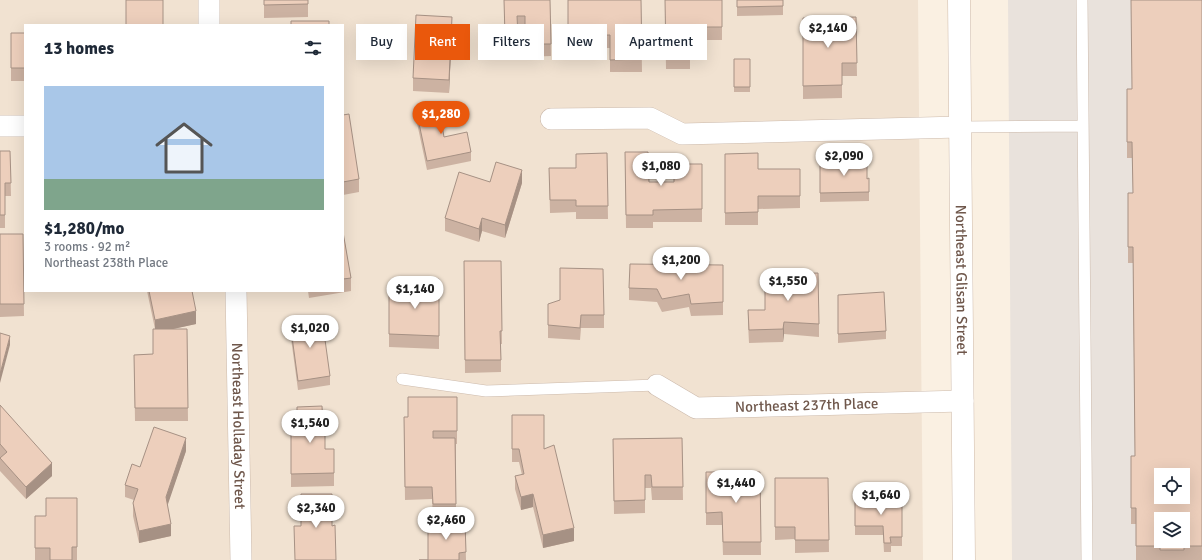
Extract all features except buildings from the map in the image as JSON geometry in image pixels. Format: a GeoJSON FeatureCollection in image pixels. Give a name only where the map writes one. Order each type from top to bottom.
{"type":"FeatureCollection","features":[{"type":"Feature","properties":{"kind":"main road","name":"Northeast Glisan Street"},"geometry":{"type":"LineString","coordinates":[[959,0],[964,560]]}},
{"type":"Feature","properties":{"kind":"street"},"geometry":{"type":"LineString","coordinates":[[208,0],[209,24]]}},
{"type":"Feature","properties":{"kind":"street"},"geometry":{"type":"LineString","coordinates":[[551,120],[650,118],[682,134],[960,127]]}},
{"type":"Feature","properties":{"kind":"street"},"geometry":{"type":"LineString","coordinates":[[0,126],[24,126]]}},
{"type":"Feature","properties":{"kind":"street","name":"Northeast Holladay Street"},"geometry":{"type":"LineString","coordinates":[[236,292],[241,560]]}},
{"type":"Feature","properties":{"kind":"street","name":"Northeast 237th Place"},"geometry":{"type":"LineString","coordinates":[[657,385],[696,408],[963,401]]}},
{"type":"Feature","properties":{"kind":"lane"},"geometry":{"type":"LineString","coordinates":[[1082,0],[1087,560]]}},
{"type":"Feature","properties":{"kind":"lane"},"geometry":{"type":"LineString","coordinates":[[960,127],[1083,126]]}},
{"type":"Feature","properties":{"kind":"lane"},"geometry":{"type":"LineString","coordinates":[[402,379],[486,391],[657,385]]}},
{"type":"Feature","properties":{"kind":"shaded area"},"geometry":{"type":"Polygon","coordinates":[[[0,0],[918,0],[923,560],[0,560],[0,0]]]}},
{"type":"Feature","properties":{"kind":"shaded area"},"geometry":{"type":"Polygon","coordinates":[[[1008,0],[1202,0],[1202,560],[1012,560],[1008,0]]]}}]}
